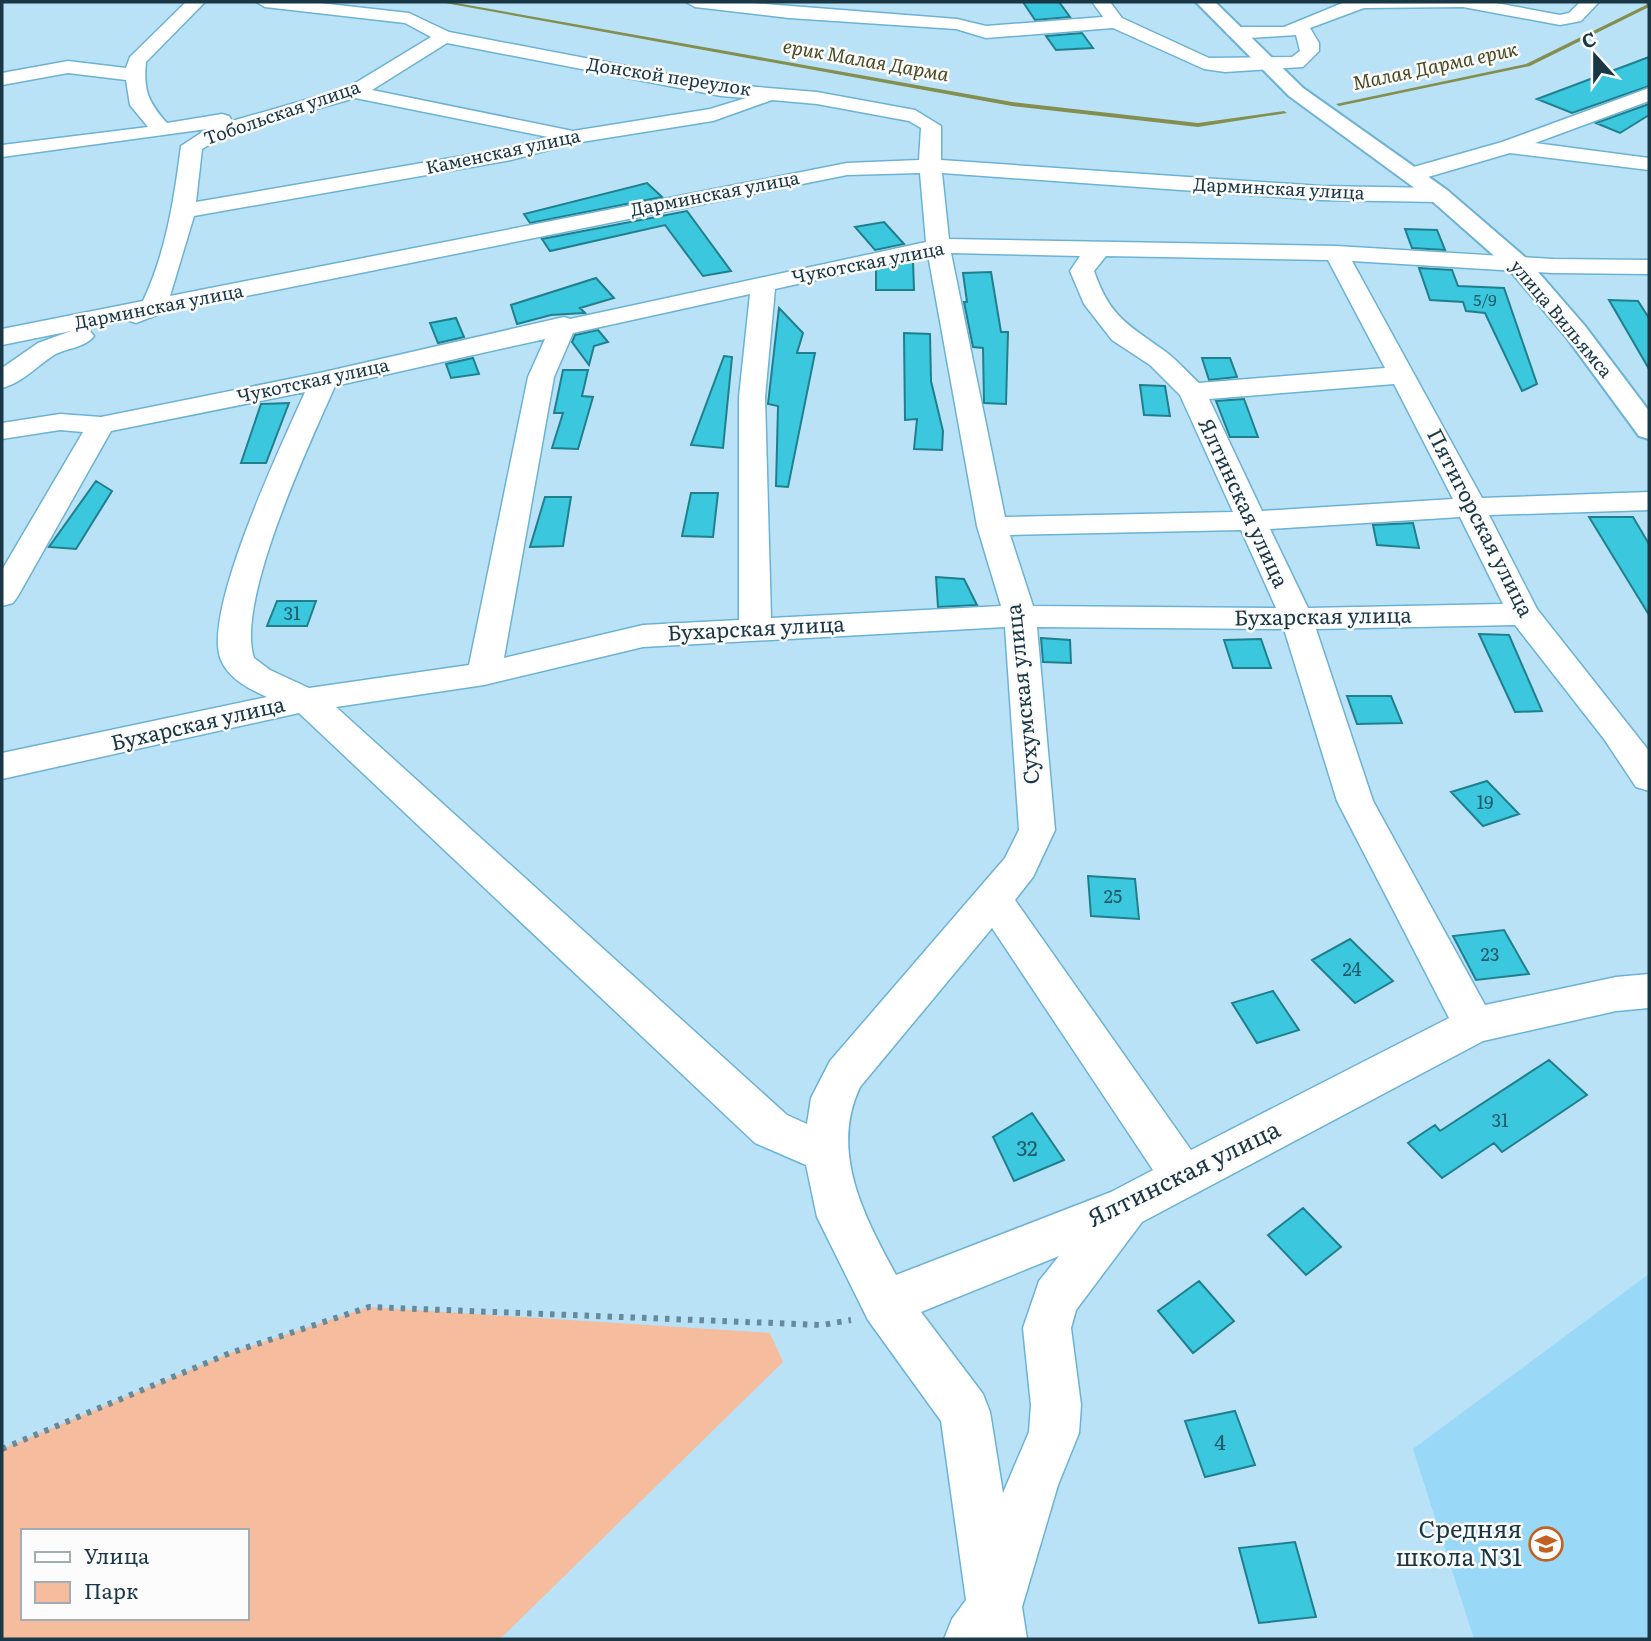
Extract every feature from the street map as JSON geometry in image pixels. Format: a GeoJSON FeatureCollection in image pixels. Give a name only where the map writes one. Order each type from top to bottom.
{"type":"FeatureCollection","features":[{"type":"Feature","properties":{"kind":"main road","name":"улица Вильямса"},"geometry":{"type":"LineString","coordinates":[[1205,2],[1268,65],[1328,118],[1439,195],[1517,263],[1576,332],[1649,430]]}},
{"type":"Feature","properties":{"kind":"street"},"geometry":{"type":"LineString","coordinates":[[163,131],[140,106],[135,76],[137,61],[196,2]]}},
{"type":"Feature","properties":{"kind":"street","name":"Донской переулок"},"geometry":{"type":"LineString","coordinates":[[265,2],[409,18],[444,37],[720,90],[778,93],[915,116],[928,122],[931,129]]}},
{"type":"Feature","properties":{"kind":"street"},"geometry":{"type":"LineString","coordinates":[[695,2],[788,7],[957,24],[993,32],[1116,22]]}},
{"type":"Feature","properties":{"kind":"street"},"geometry":{"type":"LineString","coordinates":[[947,2],[957,24]]}},
{"type":"Feature","properties":{"kind":"street"},"geometry":{"type":"LineString","coordinates":[[1101,2],[1116,22],[1204,62],[1225,66],[1296,63],[1311,52],[1311,43],[1299,27]]}},
{"type":"Feature","properties":{"kind":"street"},"geometry":{"type":"LineString","coordinates":[[1235,33],[1281,33],[1335,10],[1366,2],[1464,2],[1560,20],[1575,17],[1590,2]]}},
{"type":"Feature","properties":{"kind":"street","name":"Тобольская улица"},"geometry":{"type":"LineString","coordinates":[[152,309],[165,280],[184,211],[192,146],[218,131],[354,92],[444,37]]}},
{"type":"Feature","properties":{"kind":"street"},"geometry":{"type":"LineString","coordinates":[[2,79],[41,69],[83,65],[135,76]]}},
{"type":"Feature","properties":{"kind":"street"},"geometry":{"type":"LineString","coordinates":[[354,92],[573,136]]}},
{"type":"Feature","properties":{"kind":"street","name":"Каменская улица"},"geometry":{"type":"LineString","coordinates":[[184,211],[511,154],[573,136],[713,115],[778,93]]}},
{"type":"Feature","properties":{"kind":"street"},"geometry":{"type":"LineString","coordinates":[[1411,175],[1509,146],[1649,93]]}},
{"type":"Feature","properties":{"kind":"street"},"geometry":{"type":"LineString","coordinates":[[2,150],[163,131],[271,114]]}},
{"type":"Feature","properties":{"kind":"street","name":"Сухумская улица"},"geometry":{"type":"LineString","coordinates":[[825,1152],[833,1098],[845,1074],[1020,867],[1037,830],[1020,616],[992,526],[938,246],[930,166],[931,129]]}},
{"type":"Feature","properties":{"kind":"street"},"geometry":{"type":"LineString","coordinates":[[1509,146],[1649,164]]}},
{"type":"Feature","properties":{"kind":"street","name":"Дарминская улица"},"geometry":{"type":"LineString","coordinates":[[2,337],[152,309],[735,189],[847,169],[930,166],[1321,193],[1439,195]]}},
{"type":"Feature","properties":{"kind":"street","name":"Чукотская улица"},"geometry":{"type":"LineString","coordinates":[[101,425],[324,380],[938,246],[1336,253],[1649,267]]}},
{"type":"Feature","properties":{"kind":"street","name":"Ялтинская улица"},"geometry":{"type":"LineString","coordinates":[[1101,248],[1082,271],[1096,304],[1121,334],[1159,359],[1192,392],[1297,620],[1355,801],[1474,1025]]}},
{"type":"Feature","properties":{"kind":"street","name":"Пятигорская улица"},"geometry":{"type":"LineString","coordinates":[[1336,253],[1464,487],[1480,531],[1524,614],[1616,730],[1649,778]]}},
{"type":"Feature","properties":{"kind":"street"},"geometry":{"type":"LineString","coordinates":[[753,629],[756,616],[752,397],[763,285]]}},
{"type":"Feature","properties":{"kind":"street"},"geometry":{"type":"LineString","coordinates":[[2,380],[47,348],[152,309]]}},
{"type":"Feature","properties":{"kind":"street"},"geometry":{"type":"LineString","coordinates":[[484,674],[541,377],[564,326]]}},
{"type":"Feature","properties":{"kind":"street"},"geometry":{"type":"LineString","coordinates":[[1192,392],[1402,375]]}},
{"type":"Feature","properties":{"kind":"street"},"geometry":{"type":"LineString","coordinates":[[324,380],[266,517],[240,607],[233,645],[237,659],[247,671],[306,700],[771,1129],[825,1152],[840,1217],[886,1303],[965,1412],[989,1628]]}},
{"type":"Feature","properties":{"kind":"street"},"geometry":{"type":"LineString","coordinates":[[2,431],[60,422],[101,425],[2,596]]}},
{"type":"Feature","properties":{"kind":"street"},"geometry":{"type":"LineString","coordinates":[[992,526],[1253,521],[1471,507],[1649,501]]}},
{"type":"Feature","properties":{"kind":"street","name":"Бухарская улица"},"geometry":{"type":"LineString","coordinates":[[2,766],[306,700],[484,674],[643,636],[1020,616],[1297,620],[1524,614]]}},
{"type":"Feature","properties":{"kind":"street"},"geometry":{"type":"LineString","coordinates":[[993,899],[1184,1177]]}},
{"type":"Feature","properties":{"kind":"street","name":"Ялтинская улица"},"geometry":{"type":"LineString","coordinates":[[886,1303],[1127,1207],[1474,1025],[1616,994],[1649,991]]}},
{"type":"Feature","properties":{"kind":"street"},"geometry":{"type":"LineString","coordinates":[[989,1628],[1032,1484],[1054,1433],[1056,1405],[1047,1328],[1056,1298],[1127,1207]]}},
{"type":"Feature","properties":{"kind":"path"},"geometry":{"type":"LineString","coordinates":[[2,1449],[230,1353],[369,1307],[822,1325],[870,1316],[886,1303]]}},
{"type":"Feature","properties":{"kind":"shaded area","name":"Средняя школа N31"},"geometry":{"type":"Polygon","coordinates":[[[1649,1274],[1649,1639],[1474,1639],[1413,1449],[1649,1274]]]}},
{"type":"Feature","properties":{"kind":"green space"},"geometry":{"type":"Polygon","coordinates":[[[369,1307],[770,1333],[783,1362],[500,1639],[2,1639],[2,1449],[230,1353],[369,1307]]]}},
{"type":"Feature","properties":{"kind":"building"},"geometry":{"type":"Polygon","coordinates":[[[1023,2],[1059,2],[1070,17],[1035,20],[1023,2]]]}},
{"type":"Feature","properties":{"kind":"building"},"geometry":{"type":"Polygon","coordinates":[[[1082,33],[1093,48],[1056,50],[1046,36],[1082,33]]]}},
{"type":"Feature","properties":{"kind":"building"},"geometry":{"type":"Polygon","coordinates":[[[1649,57],[1649,86],[1572,113],[1537,99],[1649,57]]]}},
{"type":"Feature","properties":{"kind":"building"},"geometry":{"type":"Polygon","coordinates":[[[1649,104],[1649,115],[1620,133],[1596,123],[1649,104]]]}},
{"type":"Feature","properties":{"kind":"building"},"geometry":{"type":"Polygon","coordinates":[[[647,183],[662,197],[530,223],[524,214],[647,183]]]}},
{"type":"Feature","properties":{"kind":"building"},"geometry":{"type":"Polygon","coordinates":[[[687,211],[731,271],[703,276],[665,225],[550,251],[542,239],[687,211]]]}},
{"type":"Feature","properties":{"kind":"building"},"geometry":{"type":"Polygon","coordinates":[[[884,222],[904,244],[875,250],[855,227],[884,222]]]}},
{"type":"Feature","properties":{"kind":"building"},"geometry":{"type":"Polygon","coordinates":[[[1405,229],[1437,230],[1445,250],[1412,248],[1405,229]]]}},
{"type":"Feature","properties":{"kind":"building"},"geometry":{"type":"Polygon","coordinates":[[[913,261],[914,290],[876,290],[876,269],[913,261]]]}},
{"type":"Feature","properties":{"kind":"building"},"geometry":{"type":"Polygon","coordinates":[[[1419,268],[1452,270],[1458,286],[1504,288],[1537,384],[1522,391],[1485,313],[1466,311],[1463,302],[1430,300],[1419,268]]]}},
{"type":"Feature","properties":{"kind":"building"},"geometry":{"type":"Polygon","coordinates":[[[991,272],[1001,332],[1008,332],[1006,404],[984,403],[983,348],[973,347],[964,302],[967,302],[963,273],[991,272]]]}},
{"type":"Feature","properties":{"kind":"building"},"geometry":{"type":"Polygon","coordinates":[[[596,278],[614,298],[580,308],[585,313],[551,315],[517,324],[511,305],[596,278]]]}},
{"type":"Feature","properties":{"kind":"building"},"geometry":{"type":"Polygon","coordinates":[[[1609,300],[1638,301],[1649,318],[1649,369],[1609,300]]]}},
{"type":"Feature","properties":{"kind":"building"},"geometry":{"type":"Polygon","coordinates":[[[779,308],[803,333],[797,353],[815,353],[788,487],[776,486],[778,406],[768,404],[779,308]]]}},
{"type":"Feature","properties":{"kind":"building"},"geometry":{"type":"Polygon","coordinates":[[[456,318],[464,337],[438,343],[430,323],[456,318]]]}},
{"type":"Feature","properties":{"kind":"building"},"geometry":{"type":"Polygon","coordinates":[[[598,330],[608,342],[594,346],[589,365],[572,342],[575,335],[598,330]]]}},
{"type":"Feature","properties":{"kind":"building"},"geometry":{"type":"Polygon","coordinates":[[[904,333],[930,334],[931,381],[943,431],[942,450],[914,449],[917,419],[905,420],[904,333]]]}},
{"type":"Feature","properties":{"kind":"building"},"geometry":{"type":"Polygon","coordinates":[[[724,356],[732,357],[723,448],[691,445],[724,356]]]}},
{"type":"Feature","properties":{"kind":"building"},"geometry":{"type":"Polygon","coordinates":[[[473,358],[479,374],[451,378],[446,364],[473,358]]]}},
{"type":"Feature","properties":{"kind":"building"},"geometry":{"type":"Polygon","coordinates":[[[1202,358],[1230,358],[1237,377],[1209,380],[1202,358]]]}},
{"type":"Feature","properties":{"kind":"building"},"geometry":{"type":"Polygon","coordinates":[[[563,370],[588,370],[582,396],[593,397],[578,449],[552,448],[563,413],[554,413],[563,370]]]}},
{"type":"Feature","properties":{"kind":"building"},"geometry":{"type":"Polygon","coordinates":[[[1140,385],[1165,386],[1170,416],[1144,415],[1140,385]]]}},
{"type":"Feature","properties":{"kind":"building"},"geometry":{"type":"Polygon","coordinates":[[[1244,399],[1258,437],[1230,437],[1216,401],[1244,399]]]}},
{"type":"Feature","properties":{"kind":"building"},"geometry":{"type":"Polygon","coordinates":[[[289,403],[266,463],[241,463],[261,404],[289,403]]]}},
{"type":"Feature","properties":{"kind":"building"},"geometry":{"type":"Polygon","coordinates":[[[96,481],[112,491],[76,549],[49,547],[96,481]]]}},
{"type":"Feature","properties":{"kind":"building"},"geometry":{"type":"Polygon","coordinates":[[[691,493],[718,493],[713,537],[682,536],[691,493]]]}},
{"type":"Feature","properties":{"kind":"building"},"geometry":{"type":"Polygon","coordinates":[[[545,497],[571,497],[563,546],[530,547],[545,497]]]}},
{"type":"Feature","properties":{"kind":"building"},"geometry":{"type":"Polygon","coordinates":[[[1589,517],[1633,517],[1649,544],[1649,615],[1589,517]]]}},
{"type":"Feature","properties":{"kind":"building"},"geometry":{"type":"Polygon","coordinates":[[[1413,523],[1419,548],[1377,545],[1373,525],[1413,523]]]}},
{"type":"Feature","properties":{"kind":"building"},"geometry":{"type":"Polygon","coordinates":[[[936,577],[964,579],[977,605],[938,607],[936,577]]]}},
{"type":"Feature","properties":{"kind":"building"},"geometry":{"type":"Polygon","coordinates":[[[277,601],[316,601],[307,626],[267,626],[277,601]]]}},
{"type":"Feature","properties":{"kind":"building"},"geometry":{"type":"Polygon","coordinates":[[[1479,634],[1509,635],[1542,711],[1515,712],[1479,634]]]}},
{"type":"Feature","properties":{"kind":"building"},"geometry":{"type":"Polygon","coordinates":[[[1041,638],[1070,640],[1071,663],[1043,662],[1041,638]]]}},
{"type":"Feature","properties":{"kind":"building"},"geometry":{"type":"Polygon","coordinates":[[[1261,639],[1271,668],[1233,668],[1224,640],[1261,639]]]}},
{"type":"Feature","properties":{"kind":"building"},"geometry":{"type":"Polygon","coordinates":[[[1347,696],[1391,696],[1402,723],[1357,724],[1347,696]]]}},
{"type":"Feature","properties":{"kind":"building"},"geometry":{"type":"Polygon","coordinates":[[[1487,781],[1519,814],[1483,826],[1451,792],[1487,781]]]}},
{"type":"Feature","properties":{"kind":"building"},"geometry":{"type":"Polygon","coordinates":[[[1088,876],[1135,879],[1139,919],[1091,916],[1088,876]]]}},
{"type":"Feature","properties":{"kind":"building"},"geometry":{"type":"Polygon","coordinates":[[[1504,930],[1529,974],[1476,980],[1453,936],[1504,930]]]}},
{"type":"Feature","properties":{"kind":"building"},"geometry":{"type":"Polygon","coordinates":[[[1350,939],[1393,981],[1355,1003],[1312,960],[1350,939]]]}},
{"type":"Feature","properties":{"kind":"building"},"geometry":{"type":"Polygon","coordinates":[[[1273,991],[1299,1030],[1257,1043],[1232,1003],[1273,991]]]}},
{"type":"Feature","properties":{"kind":"building"},"geometry":{"type":"Polygon","coordinates":[[[1549,1060],[1587,1095],[1502,1152],[1494,1143],[1442,1178],[1408,1143],[1435,1125],[1440,1131],[1549,1060]]]}},
{"type":"Feature","properties":{"kind":"building"},"geometry":{"type":"Polygon","coordinates":[[[1032,1113],[1064,1160],[1014,1181],[993,1137],[1032,1113]]]}},
{"type":"Feature","properties":{"kind":"building"},"geometry":{"type":"Polygon","coordinates":[[[1303,1208],[1341,1247],[1306,1275],[1268,1235],[1303,1208]]]}},
{"type":"Feature","properties":{"kind":"building"},"geometry":{"type":"Polygon","coordinates":[[[1199,1281],[1234,1321],[1193,1353],[1158,1311],[1199,1281]]]}},
{"type":"Feature","properties":{"kind":"building"},"geometry":{"type":"Polygon","coordinates":[[[1235,1411],[1255,1465],[1205,1477],[1185,1421],[1235,1411]]]}},
{"type":"Feature","properties":{"kind":"building"},"geometry":{"type":"Polygon","coordinates":[[[1295,1542],[1316,1617],[1259,1623],[1239,1548],[1295,1542]]]}},
{"type":"Feature","properties":{"kind":"waterway","name":"ерик Малая Дарма"},"geometry":{"type":"LineString","coordinates":[[445,2],[1012,104],[1198,125],[1284,113]]}},
{"type":"Feature","properties":{"kind":"waterway","name":"Малая Дарма ерик"},"geometry":{"type":"LineString","coordinates":[[1339,104],[1528,65],[1648,6],[1649,2]]}},
{"type":"Feature","properties":{"kind":"place","name":"Средняя школа N31"},"geometry":{"type":"Point","coordinates":[1546,1544]}}]}
